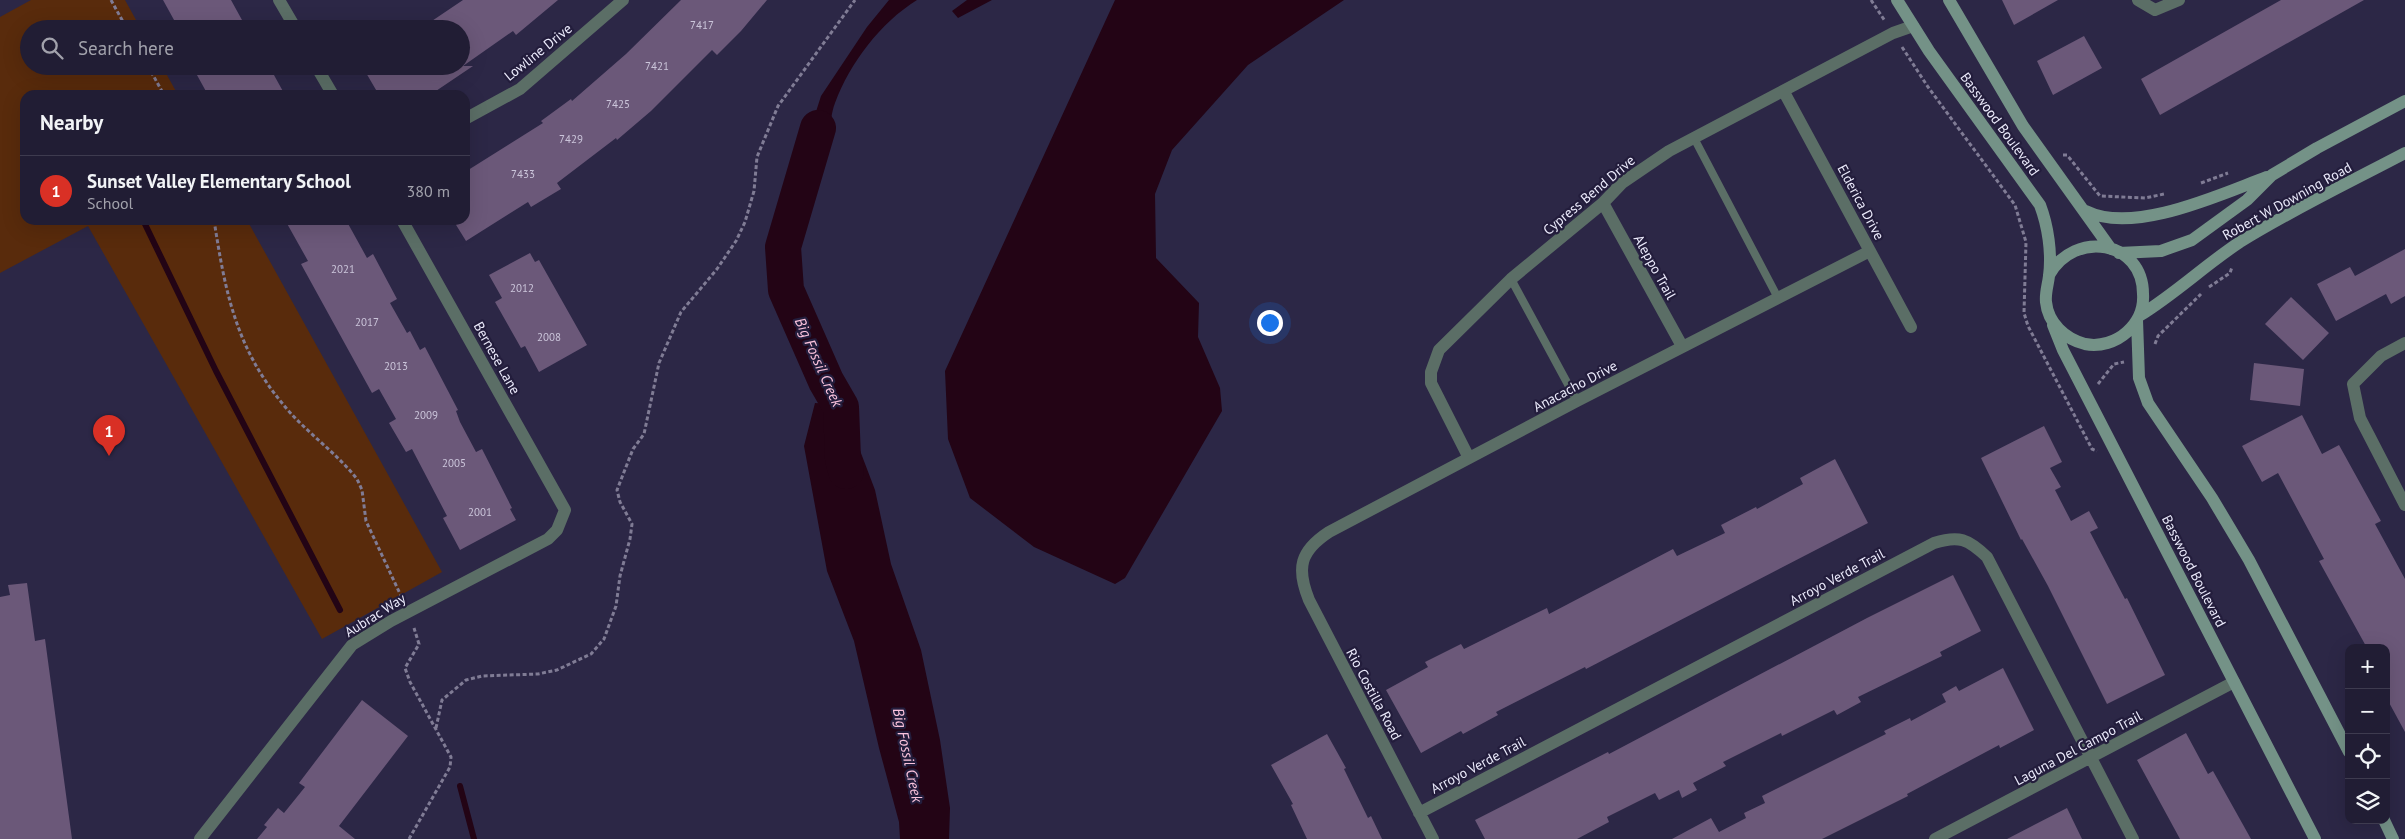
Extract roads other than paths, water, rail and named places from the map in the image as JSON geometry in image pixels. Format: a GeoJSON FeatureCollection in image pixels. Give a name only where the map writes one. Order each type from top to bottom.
{"type":"FeatureCollection","features":[{"type":"Feature","properties":{"kind":"main road","name":"Basswood Boulevard"},"geometry":{"type":"LineString","coordinates":[[1898,0],[1913,26],[2040,205],[2047,227],[2049,275]]}},
{"type":"Feature","properties":{"kind":"main road","name":"Basswood Boulevard"},"geometry":{"type":"LineString","coordinates":[[1949,0],[2042,154],[2115,251]]}},
{"type":"Feature","properties":{"kind":"main road","name":"Robert W Downing Road"},"geometry":{"type":"LineString","coordinates":[[2115,251],[2162,252],[2187,242],[2247,200],[2272,175],[2317,148],[2405,101]]}},
{"type":"Feature","properties":{"kind":"main road","name":"Robert W Downing Road"},"geometry":{"type":"LineString","coordinates":[[2138,318],[2168,299],[2209,264],[2240,243],[2405,153]]}},
{"type":"Feature","properties":{"kind":"main road"},"geometry":{"type":"LineString","coordinates":[[2086,211],[2110,218],[2162,213],[2188,207],[2272,175]]}},
{"type":"Feature","properties":{"kind":"main road"},"geometry":{"type":"LineString","coordinates":[[2095,246],[2115,251],[2133,266],[2142,283],[2143,302],[2138,318],[2131,328],[2116,340],[2097,345],[2087,344],[2069,337],[2061,331],[2049,315],[2046,302],[2049,275],[2058,262],[2079,248],[2095,246]]}},
{"type":"Feature","properties":{"kind":"main road","name":"Basswood Boulevard"},"geometry":{"type":"LineString","coordinates":[[2049,315],[2063,350],[2315,839]]}},
{"type":"Feature","properties":{"kind":"main road"},"geometry":{"type":"LineString","coordinates":[[2138,318],[2139,378],[2148,403],[2212,498],[2240,545],[2345,744]]}},
{"type":"Feature","properties":{"kind":"main road"},"geometry":{"type":"LineString","coordinates":[[2386,824],[2393,839]]}},
{"type":"Feature","properties":{"kind":"street"},"geometry":{"type":"LineString","coordinates":[[280,0],[291,20]]}},
{"type":"Feature","properties":{"kind":"street","name":"Lowline Drive"},"geometry":{"type":"LineString","coordinates":[[470,117],[520,89],[623,0]]}},
{"type":"Feature","properties":{"kind":"street"},"geometry":{"type":"LineString","coordinates":[[2138,0],[2155,10],[2178,0]]}},
{"type":"Feature","properties":{"kind":"street","name":"Cypress Bend Drive"},"geometry":{"type":"LineString","coordinates":[[1469,458],[1431,383],[1431,372],[1439,350],[1511,279],[1603,203],[1622,183],[1669,151],[1893,33],[1913,26]]}},
{"type":"Feature","properties":{"kind":"street"},"geometry":{"type":"LineString","coordinates":[[321,75],[329,90]]}},
{"type":"Feature","properties":{"kind":"street","name":"Elderica Drive"},"geometry":{"type":"LineString","coordinates":[[1784,92],[1911,327]]}},
{"type":"Feature","properties":{"kind":"street","name":"Aleppo Trail"},"geometry":{"type":"LineString","coordinates":[[1603,203],[1682,346]]}},
{"type":"Feature","properties":{"kind":"street","name":"Bernese Lane"},"geometry":{"type":"LineString","coordinates":[[405,225],[565,510]]}},
{"type":"Feature","properties":{"kind":"street","name":"Anacacho Drive"},"geometry":{"type":"LineString","coordinates":[[1303,559],[1317,540],[1330,532],[1682,346],[1870,250]]}},
{"type":"Feature","properties":{"kind":"street"},"geometry":{"type":"LineString","coordinates":[[2405,343],[2381,356],[2353,384],[2360,418],[2405,505]]}},
{"type":"Feature","properties":{"kind":"street","name":"Aubrac Way"},"geometry":{"type":"LineString","coordinates":[[200,839],[352,646],[391,621],[548,539],[557,530],[565,510]]}},
{"type":"Feature","properties":{"kind":"street","name":"Arroyo Verde Trail"},"geometry":{"type":"LineString","coordinates":[[1420,813],[1934,543],[1946,539],[1960,538],[1974,544],[1987,557],[2133,839]]}},
{"type":"Feature","properties":{"kind":"street","name":"Rio Costilla Road"},"geometry":{"type":"LineString","coordinates":[[1303,559],[1301,574],[1308,600],[1433,839]]}},
{"type":"Feature","properties":{"kind":"street","name":"Laguna Del Campo Trail"},"geometry":{"type":"LineString","coordinates":[[1935,839],[2234,682]]}},
{"type":"Feature","properties":{"kind":"lane"},"geometry":{"type":"LineString","coordinates":[[1694,138],[1778,298]]}},
{"type":"Feature","properties":{"kind":"lane"},"geometry":{"type":"LineString","coordinates":[[1511,279],[1577,401]]}},
{"type":"Feature","properties":{"kind":"water"},"geometry":{"type":"Polygon","coordinates":[[[889,0],[917,0],[903,9],[879,32],[849,73],[835,103],[825,145],[805,176],[798,168],[821,96],[867,27],[889,0]]]}},
{"type":"Feature","properties":{"kind":"water"},"geometry":{"type":"Polygon","coordinates":[[[967,0],[992,0],[958,18],[952,11],[967,0]]]}},
{"type":"Feature","properties":{"kind":"water"},"geometry":{"type":"Polygon","coordinates":[[[1115,0],[1344,0],[1248,65],[1172,150],[1155,194],[1156,258],[1199,303],[1198,337],[1220,388],[1222,411],[1125,578],[1115,584],[1034,547],[970,498],[948,439],[945,371],[1115,0]]]}},
{"type":"Feature","properties":{"kind":"water"},"geometry":{"type":"Polygon","coordinates":[[[815,403],[828,404],[856,440],[875,490],[891,564],[921,650],[940,740],[950,808],[949,839],[900,839],[899,822],[879,748],[854,641],[827,571],[804,446],[815,403]]]}},
{"type":"Feature","properties":{"kind":"waterway","name":"Big Fossil Creek"},"geometry":{"type":"LineString","coordinates":[[818,128],[783,247],[786,290],[826,381],[841,407],[843,459],[846,471]]}},
{"type":"Feature","properties":{"kind":"waterway"},"geometry":{"type":"LineString","coordinates":[[145,225],[216,371],[340,610]]}},
{"type":"Feature","properties":{"kind":"waterway"},"geometry":{"type":"LineString","coordinates":[[460,786],[474,839]]}},
{"type":"Feature","properties":{"kind":"place","name":"Sunset Valley Elementary School"},"geometry":{"type":"Point","coordinates":[109,456]}}]}
